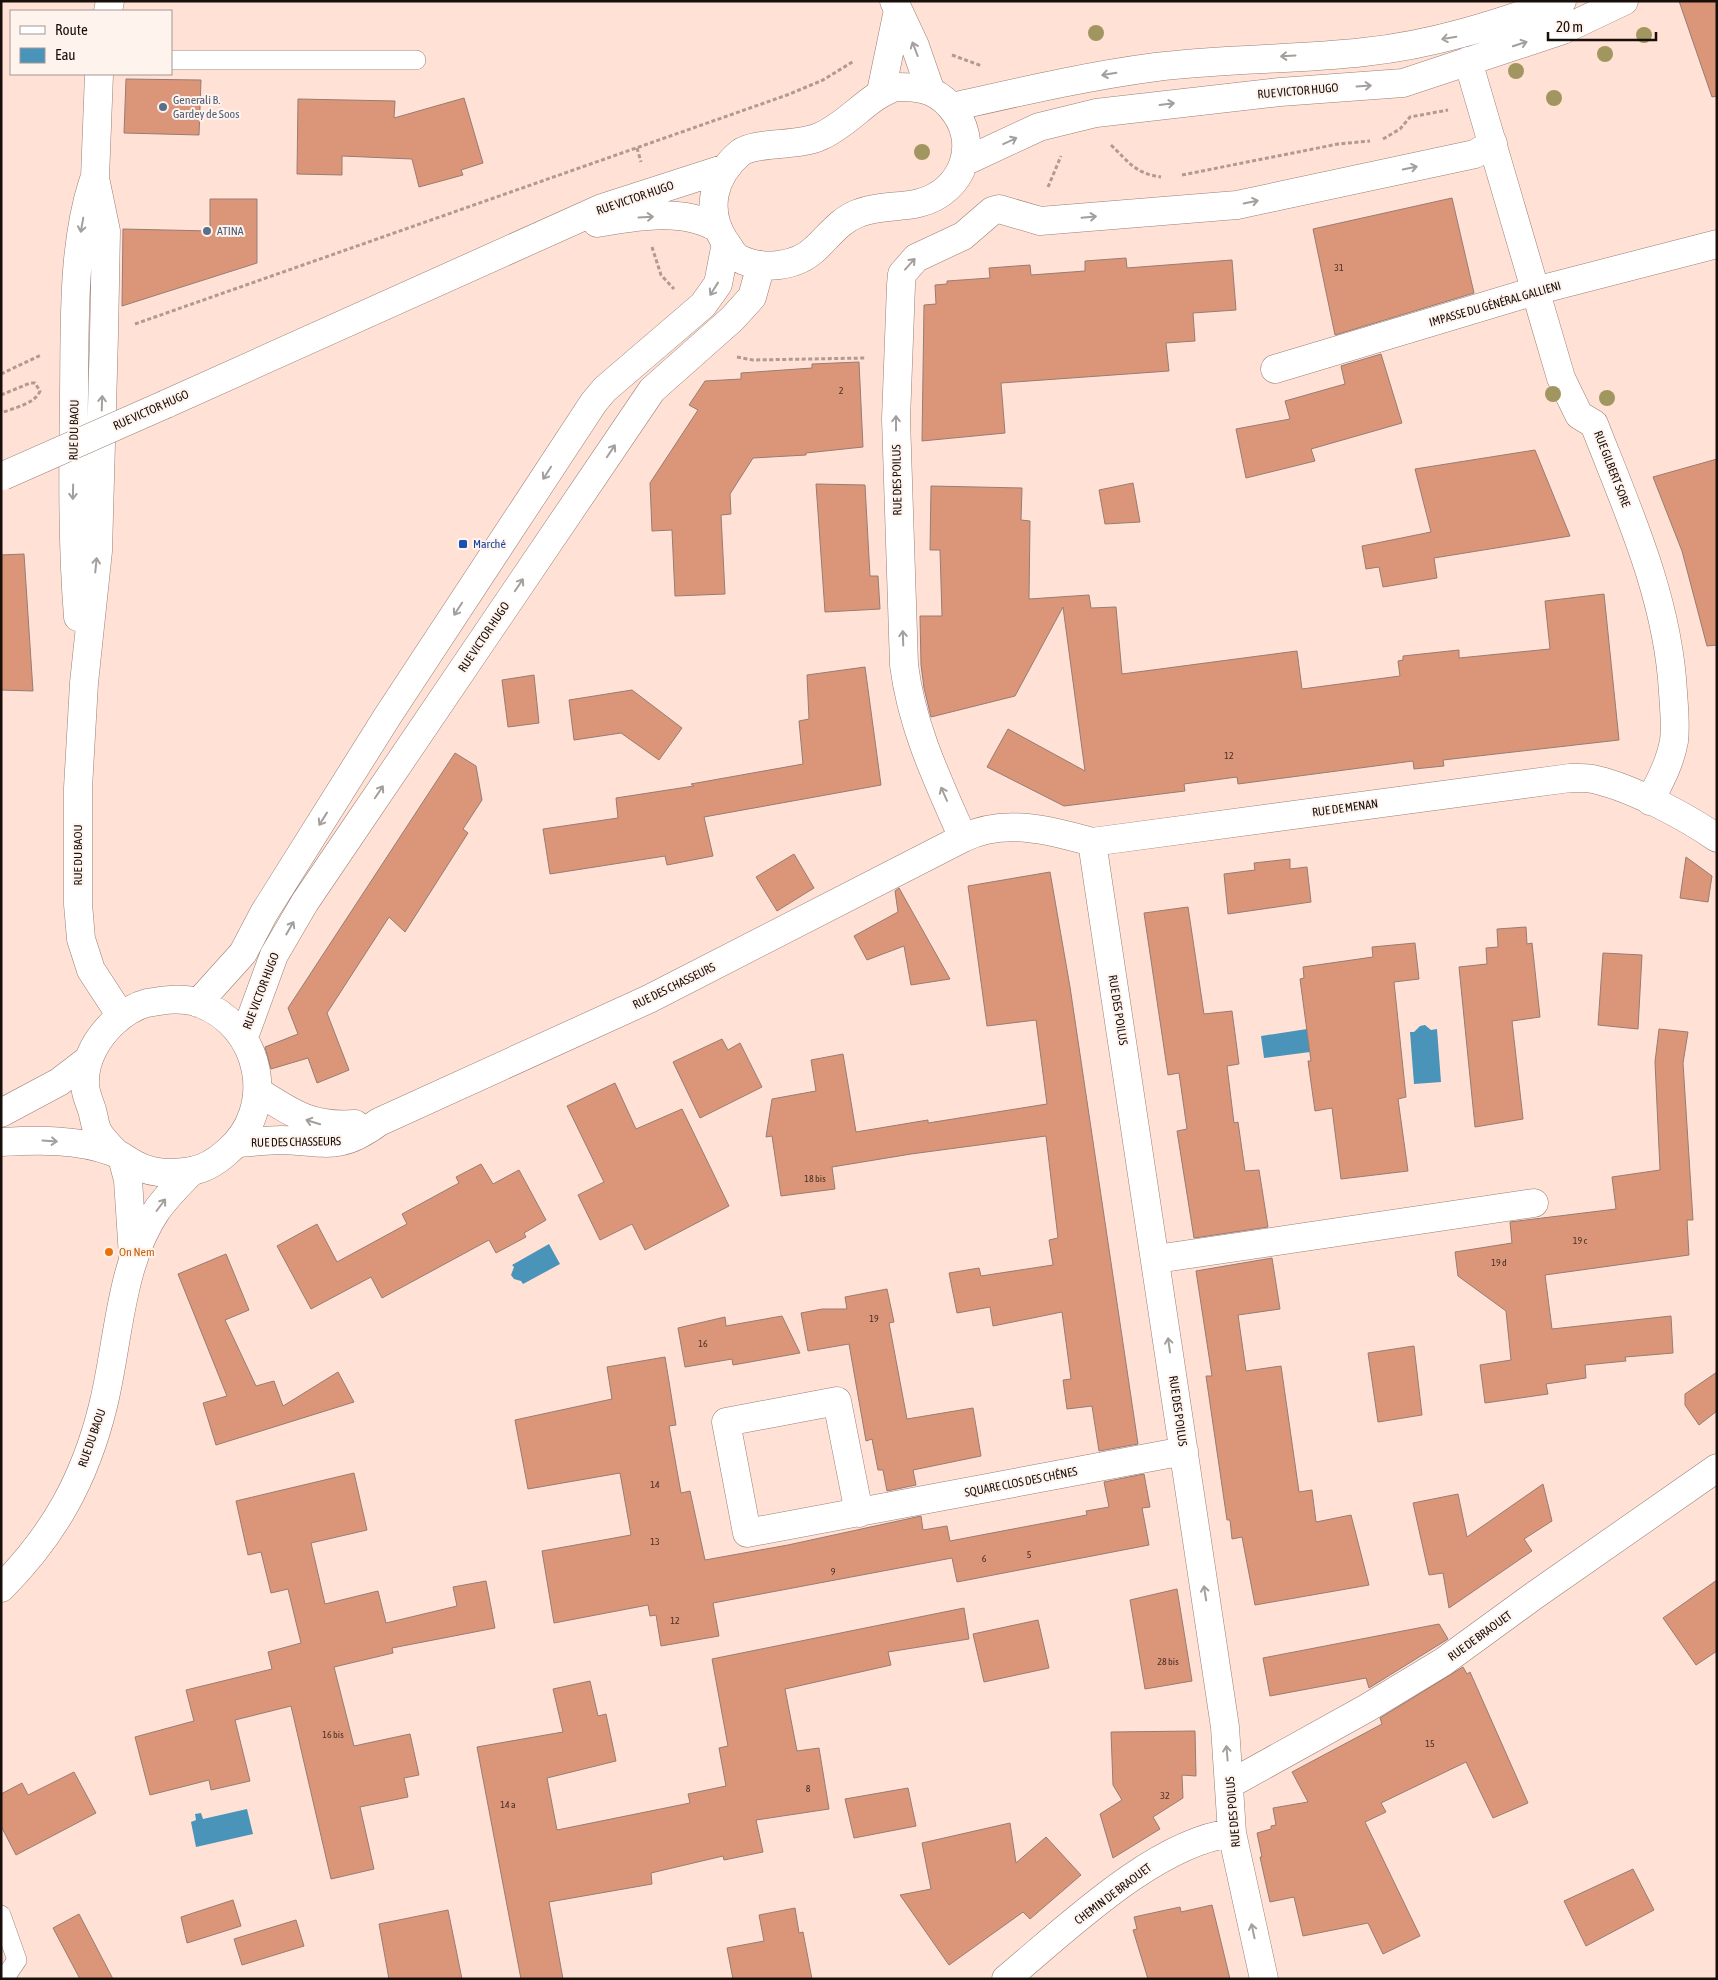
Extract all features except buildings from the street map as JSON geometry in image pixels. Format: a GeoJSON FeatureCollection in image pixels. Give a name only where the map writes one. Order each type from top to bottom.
{"type":"FeatureCollection","features":[{"type":"Feature","properties":{"kind":"street"},"geometry":{"type":"LineString","coordinates":[[952,107],[1090,77],[1157,67],[1251,58],[1365,52],[1460,36],[1562,1]]}},
{"type":"Feature","properties":{"kind":"street","name":"RUE VICTOR HUGO"},"geometry":{"type":"LineString","coordinates":[[966,161],[1039,127],[1096,113],[1280,92],[1402,83],[1563,30],[1624,1]]}},
{"type":"Feature","properties":{"kind":"street"},"geometry":{"type":"LineString","coordinates":[[896,5],[915,46],[930,89],[952,107],[966,136],[968,149],[966,161],[946,189],[934,198],[920,203],[878,208],[859,213],[841,222],[815,249],[799,260],[781,265],[761,265],[737,258],[721,235],[712,207],[715,187],[726,168],[742,152],[752,148],[796,144],[819,138],[841,126],[881,92],[896,87],[930,89]]}},
{"type":"Feature","properties":{"kind":"street"},"geometry":{"type":"LineString","coordinates":[[881,92],[896,5]]}},
{"type":"Feature","properties":{"kind":"street","name":"RUE GILBERT SORE"},"geometry":{"type":"LineString","coordinates":[[1468,61],[1561,378],[1579,415],[1594,424],[1642,545],[1659,605],[1672,665],[1674,740],[1668,764],[1650,801]]}},
{"type":"Feature","properties":{"kind":"street","name":"RUE DU BAOU"},"geometry":{"type":"LineString","coordinates":[[84,683],[77,604],[73,514],[75,344],[81,230],[95,178],[99,75]]}},
{"type":"Feature","properties":{"kind":"street","name":"RUE DES POILUS"},"geometry":{"type":"LineString","coordinates":[[963,838],[915,724],[908,697],[904,665],[896,419],[902,274],[916,258],[963,236],[992,211],[999,209],[1010,214],[1040,221],[1237,205],[1475,154],[1492,143]]}},
{"type":"Feature","properties":{"kind":"street","name":"RUE VICTOR HUGO"},"geometry":{"type":"LineString","coordinates":[[2,477],[546,233],[621,202],[726,168]]}},
{"type":"Feature","properties":{"kind":"street","name":"RUE DU BAOU"},"geometry":{"type":"LineString","coordinates":[[95,178],[106,231],[104,335],[98,551],[84,683],[78,788],[78,904],[81,939],[91,970],[121,1016]]}},
{"type":"Feature","properties":{"kind":"street","name":"RUE VICTOR HUGO"},"geometry":{"type":"LineString","coordinates":[[546,233],[624,218],[650,216],[689,217],[721,235]]}},
{"type":"Feature","properties":{"kind":"street"},"geometry":{"type":"LineString","coordinates":[[198,1003],[243,953],[264,913],[382,725],[594,402],[605,389],[703,305],[718,284],[721,235]]}},
{"type":"Feature","properties":{"kind":"street","name":"IMPASSE DU GÉNÉRAL GALLIENI"},"geometry":{"type":"LineString","coordinates":[[1275,369],[1535,291],[1717,244]]}},
{"type":"Feature","properties":{"kind":"street","name":"RUE VICTOR HUGO"},"geometry":{"type":"LineString","coordinates":[[244,1037],[274,955],[310,894],[652,390],[732,319],[752,297],[761,265]]}},
{"type":"Feature","properties":{"kind":"street","name":"RUE DE MENAN"},"geometry":{"type":"LineString","coordinates":[[963,838],[992,828],[1024,828],[1055,832],[1092,842],[1570,778],[1595,779],[1650,801],[1715,832]]}},
{"type":"Feature","properties":{"kind":"street","name":"RUE DES CHASSEURS"},"geometry":{"type":"LineString","coordinates":[[238,1143],[281,1140],[334,1143],[360,1136],[379,1122],[649,999],[963,838]]}},
{"type":"Feature","properties":{"kind":"street","name":"RUE DES POILUS"},"geometry":{"type":"LineString","coordinates":[[1092,842],[1225,1726],[1232,1833],[1264,1979]]}},
{"type":"Feature","properties":{"kind":"street"},"geometry":{"type":"LineString","coordinates":[[1,1142],[35,1140],[78,1143],[118,1155],[138,1166],[158,1173],[192,1171],[218,1161],[238,1143],[252,1119],[259,1092],[256,1063],[244,1037],[224,1017],[198,1003],[169,999],[140,1005],[121,1016],[99,1038],[89,1059],[84,1082],[98,1132],[118,1155]]}},
{"type":"Feature","properties":{"kind":"street"},"geometry":{"type":"LineString","coordinates":[[1,1113],[59,1082],[89,1059]]}},
{"type":"Feature","properties":{"kind":"street","name":"RUE DES CHASSEURS"},"geometry":{"type":"LineString","coordinates":[[259,1092],[291,1112],[321,1124],[379,1122]]}},
{"type":"Feature","properties":{"kind":"street","name":"RUE DU BAOU"},"geometry":{"type":"LineString","coordinates":[[118,1155],[128,1180],[133,1265]]}},
{"type":"Feature","properties":{"kind":"street","name":"RUE DU BAOU"},"geometry":{"type":"LineString","coordinates":[[1,1588],[44,1540],[67,1503],[87,1457],[103,1406],[133,1265],[139,1246],[157,1211],[192,1171]]}},
{"type":"Feature","properties":{"kind":"street"},"geometry":{"type":"LineString","coordinates":[[1156,1259],[1534,1203]]}},
{"type":"Feature","properties":{"kind":"street","name":"SQUARE CLOS DES CHÊNES"},"geometry":{"type":"LineString","coordinates":[[859,1512],[838,1401],[726,1422],[747,1533],[859,1512],[1184,1451]]}},
{"type":"Feature","properties":{"kind":"street","name":"RUE DE BRAOUET"},"geometry":{"type":"LineString","coordinates":[[1230,1784],[1367,1708],[1443,1662],[1535,1595],[1717,1468]]}},
{"type":"Feature","properties":{"kind":"street","name":"CHEMIN DE BRAOUET"},"geometry":{"type":"LineString","coordinates":[[1006,1979],[1101,1901],[1152,1863],[1201,1839],[1232,1833]]}},
{"type":"Feature","properties":{"kind":"lane"},"geometry":{"type":"LineString","coordinates":[[172,60],[416,60]]}},
{"type":"Feature","properties":{"kind":"lane"},"geometry":{"type":"LineString","coordinates":[[1,1915],[17,1960],[4,1979]]}},
{"type":"Feature","properties":{"kind":"path"},"geometry":{"type":"LineString","coordinates":[[104,335],[787,95],[823,80],[875,49],[890,47]]}},
{"type":"Feature","properties":{"kind":"path"},"geometry":{"type":"LineString","coordinates":[[1180,175],[1338,144],[1382,140],[1400,128],[1410,117],[1481,104]]}},
{"type":"Feature","properties":{"kind":"path"},"geometry":{"type":"LineString","coordinates":[[1108,142],[1128,164],[1139,171],[1165,177]]}},
{"type":"Feature","properties":{"kind":"path"},"geometry":{"type":"LineString","coordinates":[[1010,214],[1039,200],[1047,188],[1061,155],[1066,151]]}},
{"type":"Feature","properties":{"kind":"path"},"geometry":{"type":"LineString","coordinates":[[1,374],[50,351]]}},
{"type":"Feature","properties":{"kind":"path"},"geometry":{"type":"LineString","coordinates":[[1,395],[30,383],[35,383],[40,391],[38,397],[1,413]]}},
{"type":"Feature","properties":{"kind":"water"},"geometry":{"type":"Polygon","coordinates":[[[1425,1025],[1431,1030],[1437,1029],[1441,1082],[1414,1084],[1410,1032],[1414,1032],[1420,1026],[1425,1025]]]}},
{"type":"Feature","properties":{"kind":"water"},"geometry":{"type":"Polygon","coordinates":[[[1307,1029],[1310,1052],[1264,1058],[1261,1036],[1307,1029]]]}},
{"type":"Feature","properties":{"kind":"water"},"geometry":{"type":"Polygon","coordinates":[[[549,1244],[560,1264],[523,1284],[521,1281],[514,1279],[511,1275],[514,1267],[512,1265],[549,1244]]]}},
{"type":"Feature","properties":{"kind":"water"},"geometry":{"type":"Polygon","coordinates":[[[247,1809],[253,1834],[196,1847],[191,1822],[196,1820],[195,1814],[201,1813],[203,1819],[247,1809]]]}},
{"type":"Feature","properties":{"kind":"place","name":"Generali B. Gardey de Soos"},"geometry":{"type":"Point","coordinates":[163,107]}},
{"type":"Feature","properties":{"kind":"place","name":"ATINA"},"geometry":{"type":"Point","coordinates":[207,231]}},
{"type":"Feature","properties":{"kind":"place","name":"Marché"},"geometry":{"type":"Point","coordinates":[463,544]}},
{"type":"Feature","properties":{"kind":"place","name":"On Nem"},"geometry":{"type":"Point","coordinates":[109,1252]}}]}
